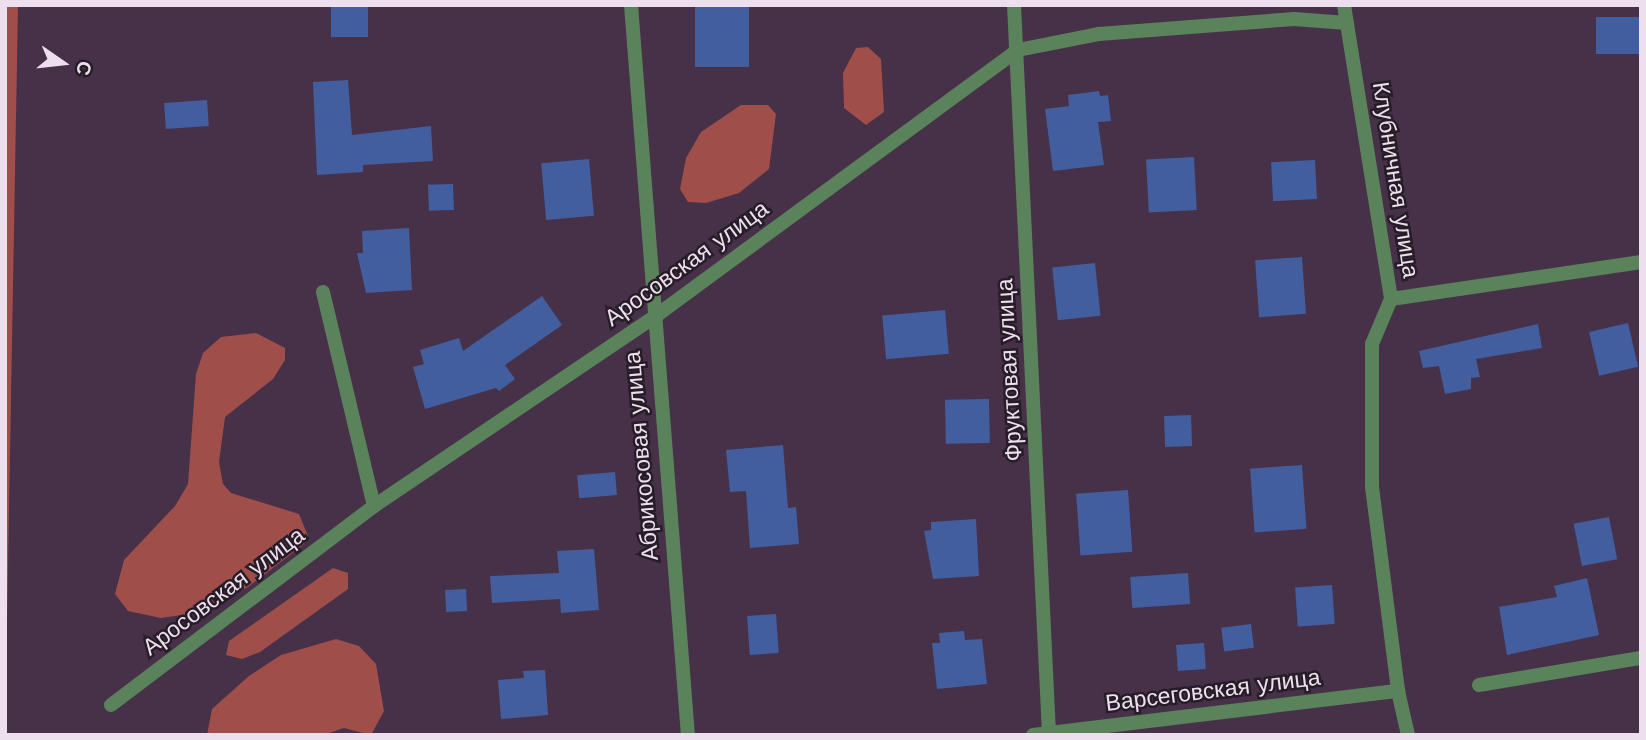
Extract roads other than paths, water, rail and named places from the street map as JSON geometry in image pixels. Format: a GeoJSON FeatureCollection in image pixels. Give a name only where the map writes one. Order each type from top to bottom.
{"type":"FeatureCollection","features":[{"type":"Feature","properties":{"kind":"street","name":"Абрикосовая улица"},"geometry":{"type":"LineString","coordinates":[[631,5],[653,318],[688,735]]}},
{"type":"Feature","properties":{"kind":"street","name":"Фруктовая улица"},"geometry":{"type":"LineString","coordinates":[[1014,5],[1049,734]]}},
{"type":"Feature","properties":{"kind":"street","name":"Клубничная улица"},"geometry":{"type":"LineString","coordinates":[[1345,5],[1391,299],[1372,344],[1372,487],[1398,691],[1408,735]]}},
{"type":"Feature","properties":{"kind":"street","name":"Аросовская улица"},"geometry":{"type":"LineString","coordinates":[[111,705],[374,506],[653,318],[1018,50],[1099,34],[1294,19],[1347,23]]}},
{"type":"Feature","properties":{"kind":"street"},"geometry":{"type":"LineString","coordinates":[[1391,299],[1641,262]]}},
{"type":"Feature","properties":{"kind":"street"},"geometry":{"type":"LineString","coordinates":[[323,292],[374,506]]}},
{"type":"Feature","properties":{"kind":"street"},"geometry":{"type":"LineString","coordinates":[[1479,685],[1641,658]]}},
{"type":"Feature","properties":{"kind":"street","name":"Варсеговская улица"},"geometry":{"type":"LineString","coordinates":[[1033,735],[1398,691]]}}]}
